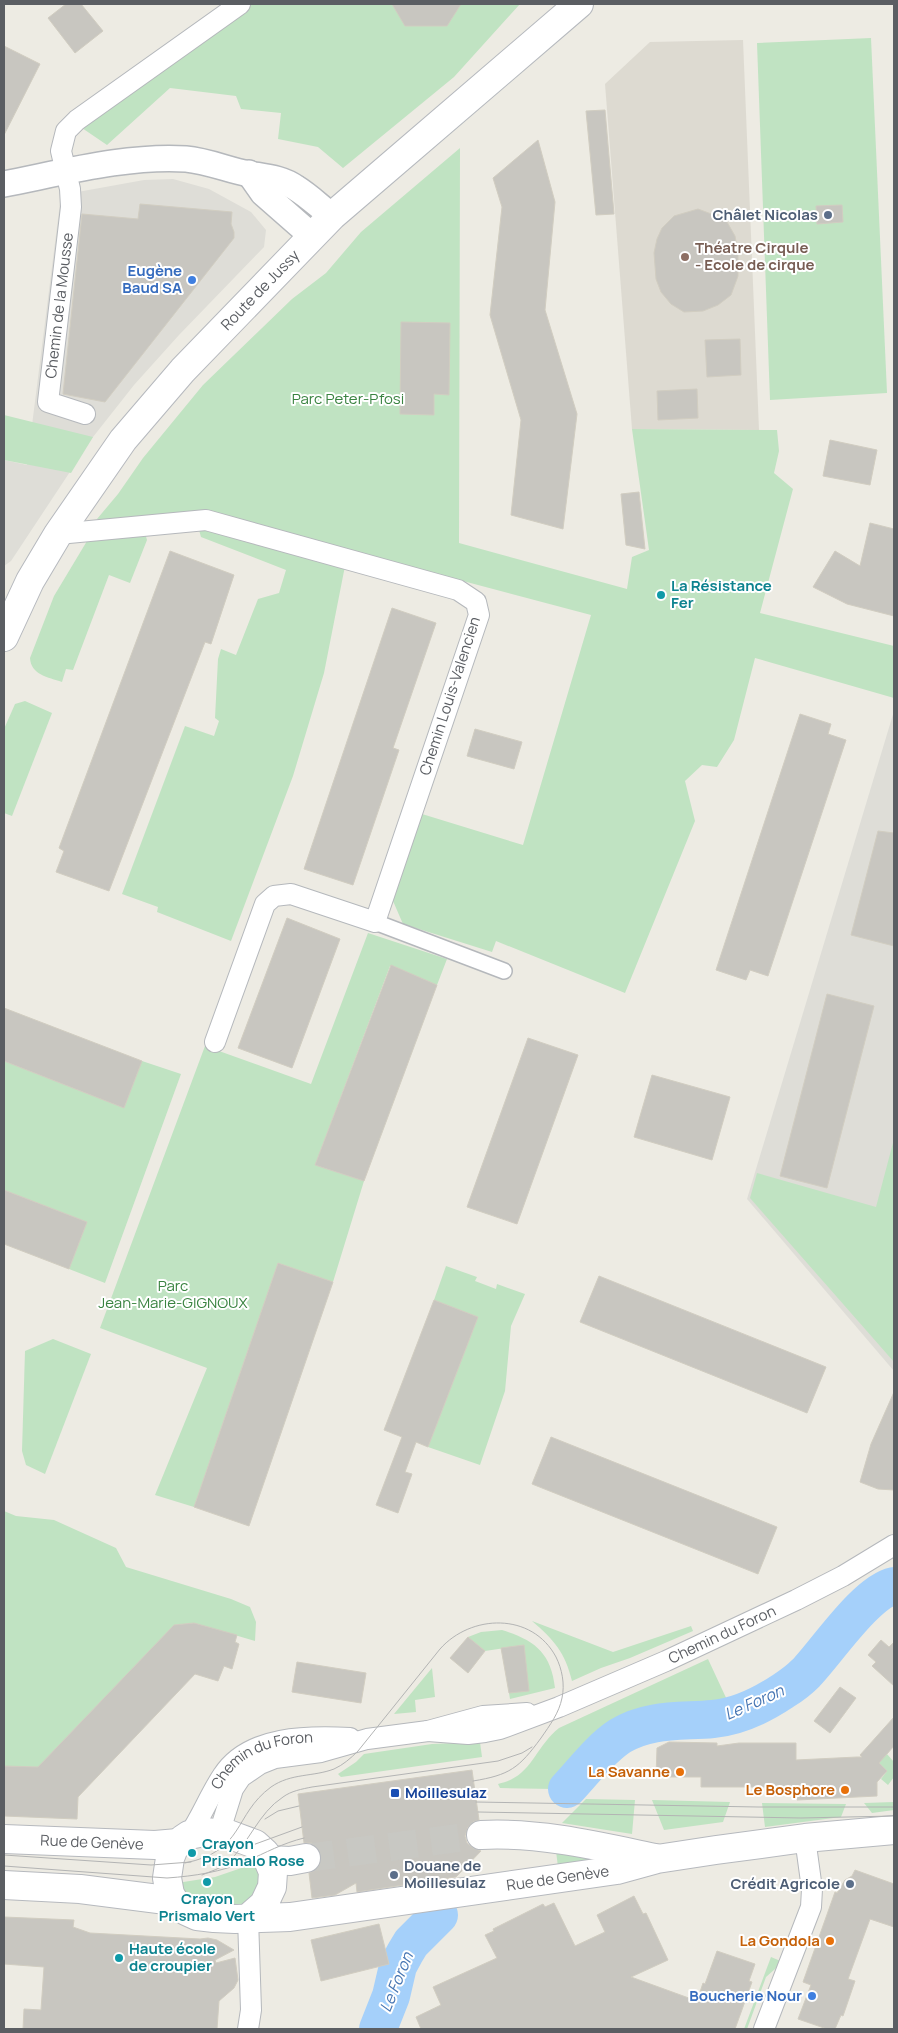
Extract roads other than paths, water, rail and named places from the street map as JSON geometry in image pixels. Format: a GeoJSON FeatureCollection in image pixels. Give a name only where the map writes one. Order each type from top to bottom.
{"type":"FeatureCollection","features":[{"type":"Feature","properties":{"kind":"main road","name":"Route de Jussy"},"geometry":{"type":"LineString","coordinates":[[5,631],[30,581],[58,534],[123,440],[177,377],[332,216],[579,4]]}},
{"type":"Feature","properties":{"kind":"main road","name":"Rue de Genève"},"geometry":{"type":"LineString","coordinates":[[856,1833],[894,1822]]}},
{"type":"Feature","properties":{"kind":"main road","name":"Rue de Genève"},"geometry":{"type":"LineString","coordinates":[[4,1885],[80,1889],[174,1902],[186,1912],[197,1916],[235,1919],[290,1917],[617,1870],[657,1859],[805,1838],[894,1830]]}},
{"type":"Feature","properties":{"kind":"main road","name":"Rue de Genève"},"geometry":{"type":"LineString","coordinates":[[4,1839],[155,1845],[211,1832],[228,1834],[255,1844],[269,1860]]}},
{"type":"Feature","properties":{"kind":"main road","name":"Rue de Genève"},"geometry":{"type":"LineString","coordinates":[[481,1835],[538,1836],[657,1859]]}},
{"type":"Feature","properties":{"kind":"main road"},"geometry":{"type":"LineString","coordinates":[[538,1836],[544,1846],[542,1856],[545,1871],[551,1879]]}},
{"type":"Feature","properties":{"kind":"main road"},"geometry":{"type":"LineString","coordinates":[[174,1902],[168,1886],[168,1871],[171,1853],[183,1839]]}},
{"type":"Feature","properties":{"kind":"main road"},"geometry":{"type":"LineString","coordinates":[[248,1918],[264,1904],[269,1896],[274,1878],[269,1860],[290,1861],[306,1858]]}},
{"type":"Feature","properties":{"kind":"street","name":"Chemin de la Mousse"},"geometry":{"type":"LineString","coordinates":[[85,414],[48,402],[71,207],[70,189],[61,151],[66,131],[77,120],[240,4]]}},
{"type":"Feature","properties":{"kind":"street"},"geometry":{"type":"LineString","coordinates":[[4,184],[65,172],[159,158],[187,159],[211,163],[249,174],[269,176],[295,187],[332,216]]}},
{"type":"Feature","properties":{"kind":"street"},"geometry":{"type":"LineString","coordinates":[[249,174],[262,193],[312,236]]}},
{"type":"Feature","properties":{"kind":"street","name":"Chemin Louis-Valencien"},"geometry":{"type":"LineString","coordinates":[[58,534],[206,520],[458,590],[476,602],[479,615],[375,922]]}},
{"type":"Feature","properties":{"kind":"street"},"geometry":{"type":"LineString","coordinates":[[215,1042],[265,904],[274,896],[291,894],[375,922],[504,971]]}},
{"type":"Feature","properties":{"kind":"street","name":"Chemin du Foron"},"geometry":{"type":"LineString","coordinates":[[228,1834],[224,1827],[224,1820],[233,1789],[241,1777],[252,1769],[275,1758],[321,1752],[367,1739],[428,1731],[470,1719],[498,1714],[543,1713],[636,1675],[796,1600],[843,1576],[894,1545]]}},
{"type":"Feature","properties":{"kind":"street","name":"Chemin du Foron"},"geometry":{"type":"LineString","coordinates":[[183,1839],[223,1775],[237,1760],[248,1753],[272,1743],[290,1739],[322,1737],[367,1739]]}},
{"type":"Feature","properties":{"kind":"street"},"geometry":{"type":"LineString","coordinates":[[764,2029],[811,1907],[812,1889],[805,1838]]}},
{"type":"Feature","properties":{"kind":"street"},"geometry":{"type":"LineString","coordinates":[[248,1918],[251,2010],[248,2029]]}},
{"type":"Feature","properties":{"kind":"waterway","name":"Le Foron"},"geometry":{"type":"LineString","coordinates":[[567,1789],[606,1747],[631,1730],[654,1724],[731,1716],[749,1710],[775,1696],[806,1673],[859,1610],[871,1599],[894,1586]]}},
{"type":"Feature","properties":{"kind":"waterway","name":"Le Foron"},"geometry":{"type":"LineString","coordinates":[[378,2029],[391,1996],[398,1966],[411,1943],[439,1915]]}},
{"type":"Feature","properties":{"kind":"tunnel"},"geometry":{"type":"LineString","coordinates":[[306,1858],[481,1835]]}},
{"type":"Feature","properties":{"kind":"tram line"},"geometry":{"type":"LineString","coordinates":[[185,1863],[204,1857],[218,1850],[229,1841],[250,1809],[271,1787],[286,1779],[334,1769],[350,1759],[440,1649],[453,1637],[468,1629],[484,1624],[501,1623],[517,1625],[532,1632],[545,1642],[556,1657],[563,1682],[561,1703],[548,1728],[520,1763],[505,1773],[473,1781]]}},
{"type":"Feature","properties":{"kind":"tram line"},"geometry":{"type":"LineString","coordinates":[[202,1875],[227,1863],[242,1847],[267,1811],[283,1797],[293,1792],[312,1787],[498,1761],[522,1753],[532,1747]]}},
{"type":"Feature","properties":{"kind":"tram line"},"geometry":{"type":"LineString","coordinates":[[476,1802],[758,1807],[894,1807]]}},
{"type":"Feature","properties":{"kind":"tram line"},"geometry":{"type":"LineString","coordinates":[[265,1819],[278,1811],[299,1806]]}},
{"type":"Feature","properties":{"kind":"tram line"},"geometry":{"type":"LineString","coordinates":[[478,1812],[801,1818],[894,1816]]}},
{"type":"Feature","properties":{"kind":"tram line"},"geometry":{"type":"LineString","coordinates":[[239,1850],[302,1827]]}},
{"type":"Feature","properties":{"kind":"tram line"},"geometry":{"type":"LineString","coordinates":[[4,1866],[167,1878],[208,1873],[227,1868],[281,1845],[304,1838]]}},
{"type":"Feature","properties":{"kind":"tram line"},"geometry":{"type":"LineString","coordinates":[[4,1855],[151,1865],[191,1862]]}},
{"type":"Feature","properties":{"kind":"place","name":"Châlet Nicolas"},"geometry":{"type":"Point","coordinates":[828,215]}},
{"type":"Feature","properties":{"kind":"place","name":"Théatre Cirqule - Ecole de cirque"},"geometry":{"type":"Point","coordinates":[685,257]}},
{"type":"Feature","properties":{"kind":"place","name":"Eugène Baud SA"},"geometry":{"type":"Point","coordinates":[192,280]}},
{"type":"Feature","properties":{"kind":"place","name":"La Résistance Fer"},"geometry":{"type":"Point","coordinates":[661,595]}},
{"type":"Feature","properties":{"kind":"place","name":"La Savanne"},"geometry":{"type":"Point","coordinates":[680,1772]}},
{"type":"Feature","properties":{"kind":"place","name":"Le Bosphore"},"geometry":{"type":"Point","coordinates":[845,1790]}},
{"type":"Feature","properties":{"kind":"place","name":"Moillesulaz"},"geometry":{"type":"Point","coordinates":[395,1793]}},
{"type":"Feature","properties":{"kind":"place","name":"Crayon Prismalo Rose"},"geometry":{"type":"Point","coordinates":[192,1853]}},
{"type":"Feature","properties":{"kind":"place","name":"Douane de Moillesulaz"},"geometry":{"type":"Point","coordinates":[394,1875]}},
{"type":"Feature","properties":{"kind":"place","name":"Crayon Prismalo Vert"},"geometry":{"type":"Point","coordinates":[207,1882]}},
{"type":"Feature","properties":{"kind":"place","name":"Crédit Agricole"},"geometry":{"type":"Point","coordinates":[850,1884]}},
{"type":"Feature","properties":{"kind":"place","name":"La Gondola"},"geometry":{"type":"Point","coordinates":[830,1941]}},
{"type":"Feature","properties":{"kind":"place","name":"Haute école de croupier"},"geometry":{"type":"Point","coordinates":[119,1958]}},
{"type":"Feature","properties":{"kind":"place","name":"Boucherie Nour"},"geometry":{"type":"Point","coordinates":[812,1996]}},
{"type":"Feature","properties":{"kind":"park label","name":"Parc Peter-Pfosi"},"geometry":{"type":"Point","coordinates":[348,399]}},
{"type":"Feature","properties":{"kind":"park label","name":"Parc Jean-Marie-GIGNOUX"},"geometry":{"type":"Point","coordinates":[173,1294]}}]}
